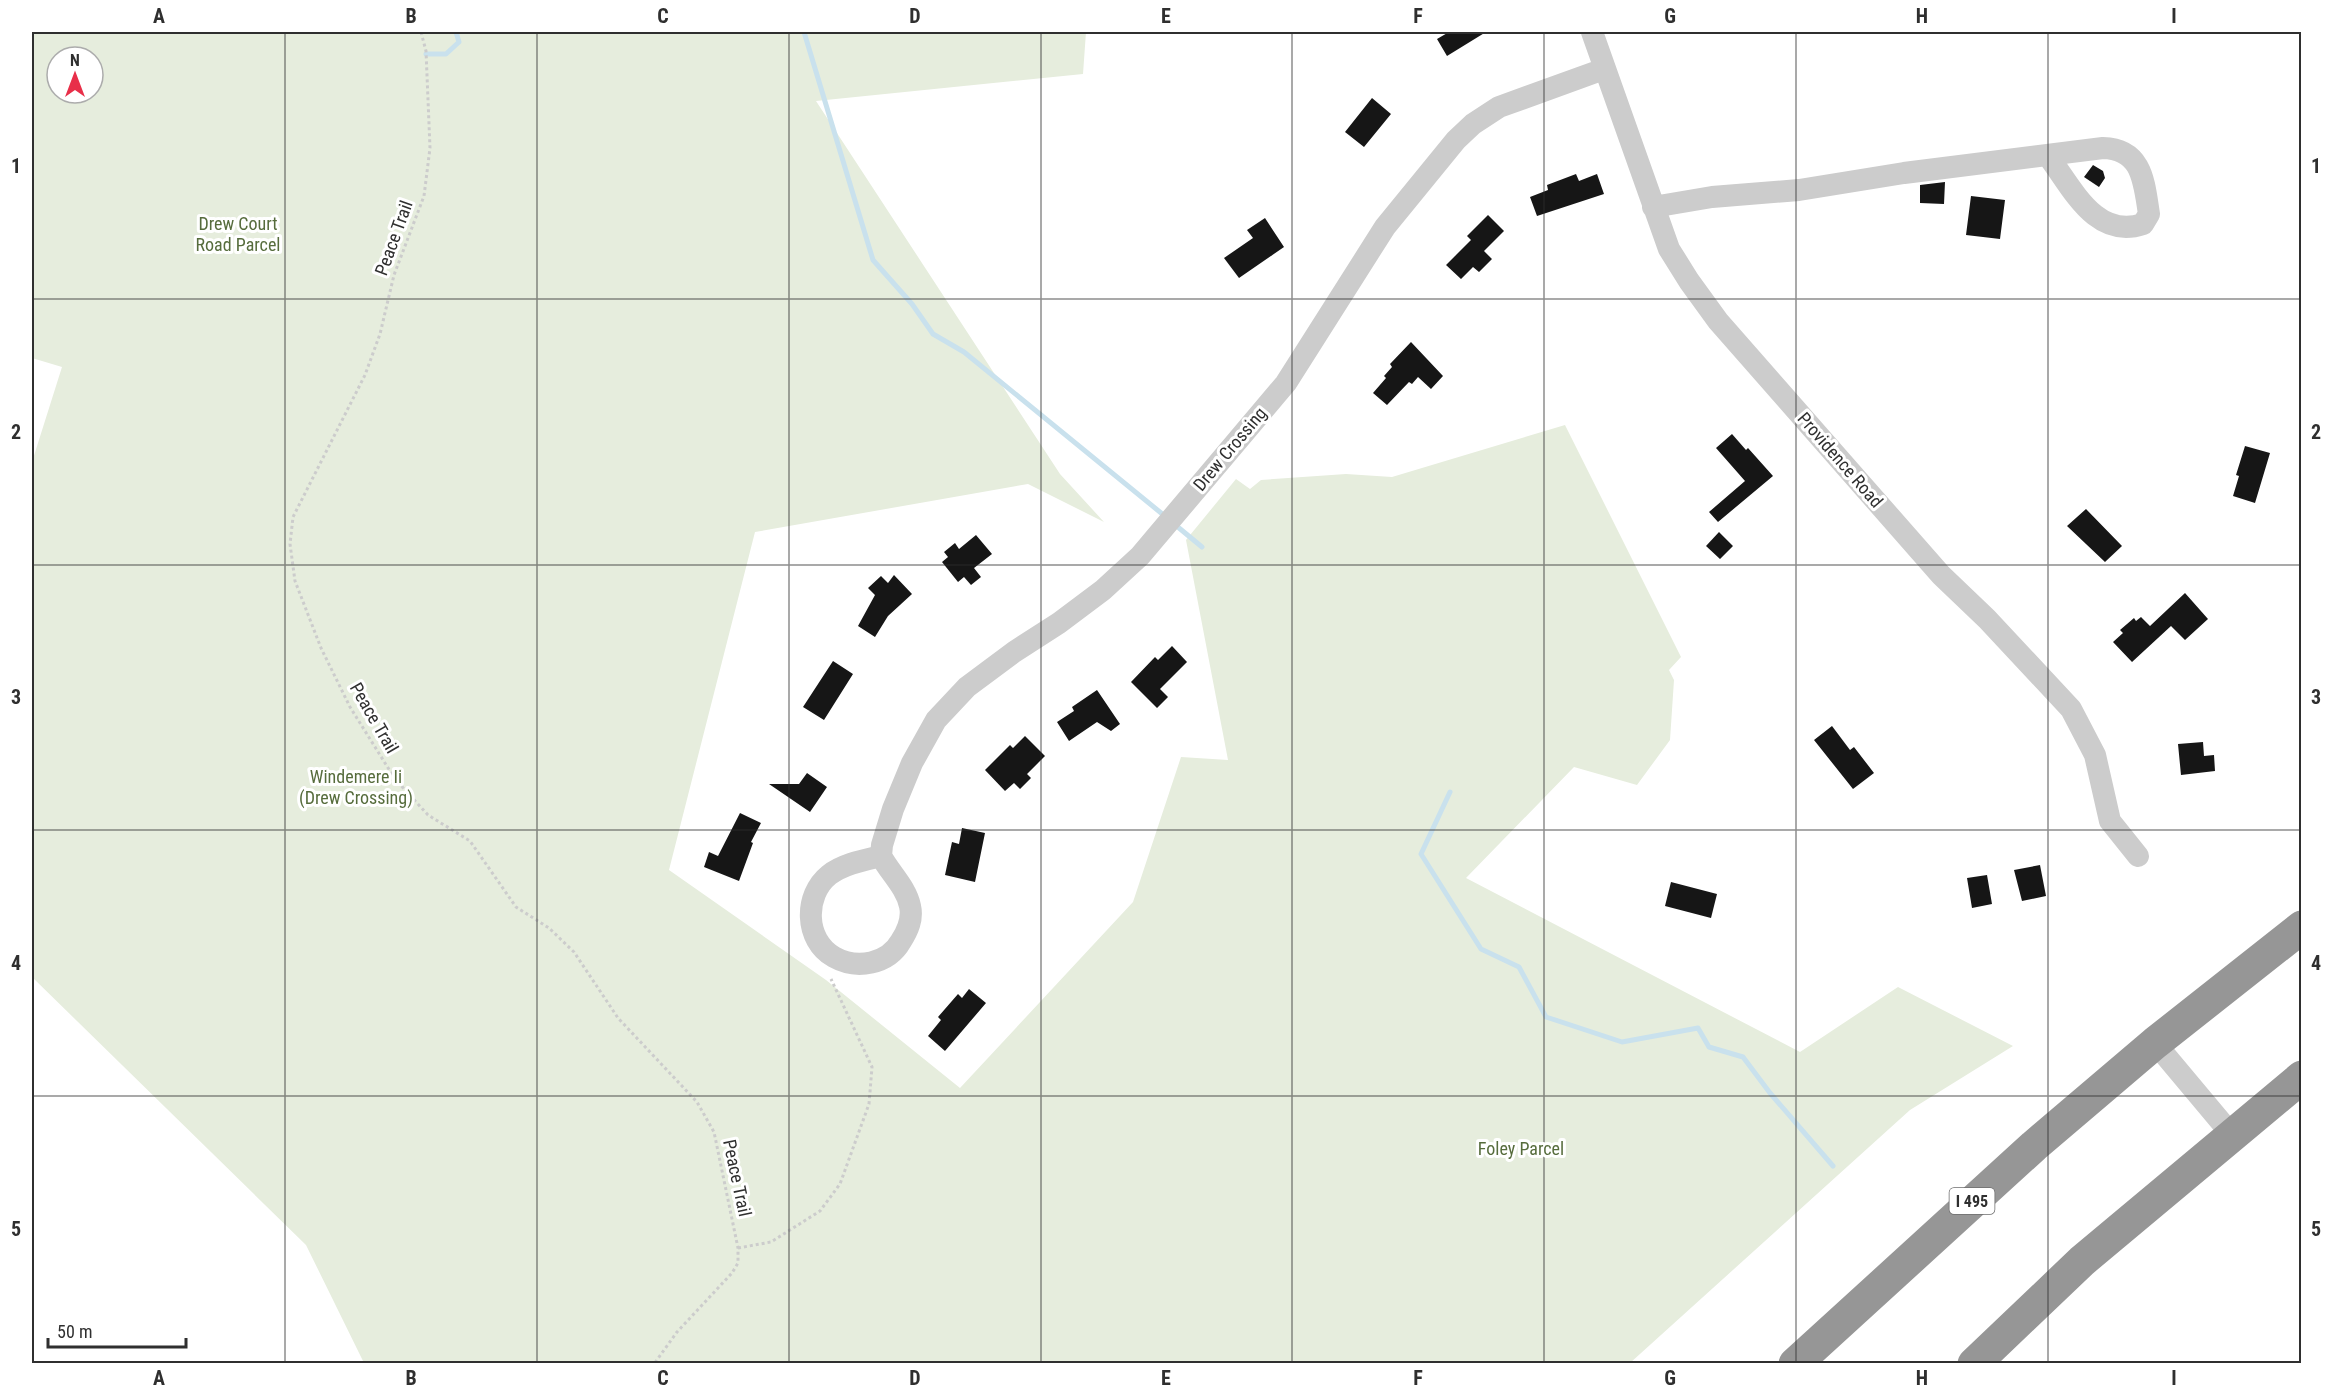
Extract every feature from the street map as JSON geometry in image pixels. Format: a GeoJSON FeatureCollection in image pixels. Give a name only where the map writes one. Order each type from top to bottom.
{"type":"FeatureCollection","features":[{"type":"Feature","properties":{"kind":"highway","name":"I 495"},"geometry":{"type":"LineString","coordinates":[[1795,1364],[1943,1227],[2155,1043],[2301,927]]}},
{"type":"Feature","properties":{"kind":"highway"},"geometry":{"type":"LineString","coordinates":[[1974,1364],[2082,1261],[2301,1077]]}},
{"type":"Feature","properties":{"kind":"street","name":"Providence Road"},"geometry":{"type":"LineString","coordinates":[[1592,32],[1669,249],[1689,281],[1718,321],[1941,575],[1987,619],[2071,709],[2095,755],[2110,821],[2138,856]]}},
{"type":"Feature","properties":{"kind":"street","name":"Drew Crossing"},"geometry":{"type":"LineString","coordinates":[[881,856],[885,836],[908,772],[936,720],[967,687],[1103,590],[1140,556],[1286,383],[1385,227],[1456,140],[1473,124],[1500,108],[1604,69]]}},
{"type":"Feature","properties":{"kind":"street"},"geometry":{"type":"LineString","coordinates":[[1653,207],[1712,197],[1799,190],[1904,173],[2103,148],[2126,153],[2135,161],[2141,172],[2149,214],[2144,224],[2121,227],[2096,217],[2083,205],[2048,156]]}},
{"type":"Feature","properties":{"kind":"street"},"geometry":{"type":"LineString","coordinates":[[881,856],[890,873],[905,890],[911,909],[910,926],[896,951],[880,961],[858,965],[834,957],[821,945],[811,922],[811,904],[816,890],[830,874],[846,866],[881,856]]}},
{"type":"Feature","properties":{"kind":"street"},"geometry":{"type":"LineString","coordinates":[[2155,1043],[2232,1135]]}},
{"type":"Feature","properties":{"kind":"path","name":"Peace Trail"},"geometry":{"type":"LineString","coordinates":[[420,32],[426,51],[430,148],[424,196],[394,275],[380,334],[365,375],[292,517],[290,544],[295,581],[321,648],[350,707],[395,779],[428,815],[470,842],[516,907],[549,928],[574,952],[618,1018],[698,1102],[714,1132],[738,1248],[738,1263],[732,1273],[677,1332],[654,1364]]}},
{"type":"Feature","properties":{"kind":"path"},"geometry":{"type":"LineString","coordinates":[[738,1248],[771,1242],[819,1212],[840,1184],[869,1104],[872,1067],[831,980],[821,945]]}},
{"type":"Feature","properties":{"kind":"green space"},"geometry":{"type":"Polygon","coordinates":[[[32,32],[1086,32],[1083,74],[816,101],[1060,474],[1104,522],[1028,484],[755,532],[669,870],[826,980],[960,1088],[1133,902],[1181,757],[1228,760],[1186,540],[1236,479],[1250,489],[1261,480],[1346,474],[1392,477],[1565,425],[1681,657],[1669,670],[1674,680],[1670,740],[1637,785],[1574,767],[1466,878],[1800,1052],[1898,987],[2013,1046],[1910,1110],[1630,1363],[364,1363],[306,1245],[32,977],[32,462],[62,367],[32,358],[32,32]]]}},
{"type":"Feature","properties":{"kind":"building"},"geometry":{"type":"Polygon","coordinates":[[[1449,32],[1486,32],[1447,56],[1437,39],[1449,32]]]}},
{"type":"Feature","properties":{"kind":"building"},"geometry":{"type":"Polygon","coordinates":[[[1372,98],[1391,114],[1364,147],[1345,132],[1372,98]]]}},
{"type":"Feature","properties":{"kind":"building"},"geometry":{"type":"Polygon","coordinates":[[[2093,165],[2103,171],[2105,178],[2099,187],[2084,177],[2093,165]]]}},
{"type":"Feature","properties":{"kind":"building"},"geometry":{"type":"Polygon","coordinates":[[[1576,174],[1579,181],[1597,174],[1604,194],[1537,216],[1530,197],[1548,190],[1547,185],[1576,174]]]}},
{"type":"Feature","properties":{"kind":"building"},"geometry":{"type":"Polygon","coordinates":[[[1945,182],[1944,204],[1920,203],[1920,185],[1945,182]]]}},
{"type":"Feature","properties":{"kind":"building"},"geometry":{"type":"Polygon","coordinates":[[[1971,196],[2005,200],[2000,239],[1966,235],[1971,196]]]}},
{"type":"Feature","properties":{"kind":"building"},"geometry":{"type":"Polygon","coordinates":[[[1488,215],[1504,231],[1484,251],[1492,259],[1479,272],[1473,267],[1461,279],[1446,265],[1471,240],[1467,236],[1488,215]]]}},
{"type":"Feature","properties":{"kind":"building"},"geometry":{"type":"Polygon","coordinates":[[[1265,218],[1284,247],[1239,278],[1224,258],[1253,238],[1247,230],[1265,218]]]}},
{"type":"Feature","properties":{"kind":"building"},"geometry":{"type":"Polygon","coordinates":[[[1411,342],[1443,376],[1431,389],[1418,377],[1412,384],[1409,382],[1387,405],[1373,393],[1386,378],[1384,376],[1392,367],[1390,364],[1411,342]]]}},
{"type":"Feature","properties":{"kind":"building"},"geometry":{"type":"Polygon","coordinates":[[[1732,434],[1773,476],[1718,522],[1709,512],[1745,481],[1716,448],[1732,434]]]}},
{"type":"Feature","properties":{"kind":"building"},"geometry":{"type":"Polygon","coordinates":[[[2245,446],[2270,453],[2255,503],[2233,496],[2239,476],[2236,475],[2245,446]]]}},
{"type":"Feature","properties":{"kind":"building"},"geometry":{"type":"Polygon","coordinates":[[[2086,509],[2122,546],[2105,562],[2067,526],[2086,509]]]}},
{"type":"Feature","properties":{"kind":"building"},"geometry":{"type":"Polygon","coordinates":[[[1719,532],[1733,546],[1720,559],[1706,546],[1719,532]]]}},
{"type":"Feature","properties":{"kind":"building"},"geometry":{"type":"Polygon","coordinates":[[[976,535],[992,554],[974,568],[981,577],[971,585],[964,577],[958,582],[942,562],[948,557],[944,552],[955,543],[959,549],[976,535]]]}},
{"type":"Feature","properties":{"kind":"building"},"geometry":{"type":"Polygon","coordinates":[[[894,575],[912,594],[888,616],[875,637],[858,626],[875,595],[868,588],[881,576],[888,583],[894,575]]]}},
{"type":"Feature","properties":{"kind":"building"},"geometry":{"type":"Polygon","coordinates":[[[2185,593],[2208,619],[2185,640],[2171,626],[2132,662],[2113,642],[2123,633],[2120,630],[2134,618],[2136,621],[2141,617],[2150,626],[2185,593]]]}},
{"type":"Feature","properties":{"kind":"building"},"geometry":{"type":"Polygon","coordinates":[[[1172,646],[1187,662],[1160,689],[1168,697],[1157,708],[1131,682],[1155,657],[1158,660],[1172,646]]]}},
{"type":"Feature","properties":{"kind":"building"},"geometry":{"type":"Polygon","coordinates":[[[833,661],[853,674],[824,720],[803,707],[833,661]]]}},
{"type":"Feature","properties":{"kind":"building"},"geometry":{"type":"Polygon","coordinates":[[[1097,690],[1120,724],[1111,731],[1097,722],[1069,741],[1057,722],[1074,711],[1072,707],[1097,690]]]}},
{"type":"Feature","properties":{"kind":"building"},"geometry":{"type":"Polygon","coordinates":[[[1832,726],[1850,750],[1854,747],[1874,773],[1853,789],[1814,740],[1832,726]]]}},
{"type":"Feature","properties":{"kind":"building"},"geometry":{"type":"Polygon","coordinates":[[[1025,736],[1045,756],[1027,774],[1031,778],[1020,789],[1014,783],[1005,791],[985,770],[1010,745],[1013,748],[1025,736]]]}},
{"type":"Feature","properties":{"kind":"building"},"geometry":{"type":"Polygon","coordinates":[[[2203,742],[2204,756],[2214,755],[2215,771],[2181,775],[2178,744],[2203,742]]]}},
{"type":"Feature","properties":{"kind":"building"},"geometry":{"type":"Polygon","coordinates":[[[807,773],[827,787],[810,812],[769,784],[799,784],[807,773]]]}},
{"type":"Feature","properties":{"kind":"building"},"geometry":{"type":"Polygon","coordinates":[[[740,813],[761,823],[751,842],[753,843],[739,881],[704,867],[709,852],[718,856],[740,813]]]}},
{"type":"Feature","properties":{"kind":"building"},"geometry":{"type":"Polygon","coordinates":[[[962,828],[985,833],[975,882],[945,875],[952,842],[959,844],[962,828]]]}},
{"type":"Feature","properties":{"kind":"building"},"geometry":{"type":"Polygon","coordinates":[[[2040,865],[2046,896],[2022,901],[2014,870],[2040,865]]]}},
{"type":"Feature","properties":{"kind":"building"},"geometry":{"type":"Polygon","coordinates":[[[1987,875],[1992,904],[1972,908],[1967,878],[1987,875]]]}},
{"type":"Feature","properties":{"kind":"building"},"geometry":{"type":"Polygon","coordinates":[[[1671,882],[1717,894],[1711,918],[1665,906],[1671,882]]]}},
{"type":"Feature","properties":{"kind":"building"},"geometry":{"type":"Polygon","coordinates":[[[969,989],[986,1003],[945,1051],[928,1036],[941,1020],[938,1017],[958,994],[962,998],[969,989]]]}},
{"type":"Feature","properties":{"kind":"waterway"},"geometry":{"type":"LineString","coordinates":[[426,54],[446,54],[459,42],[456,32]]}},
{"type":"Feature","properties":{"kind":"waterway"},"geometry":{"type":"LineString","coordinates":[[804,32],[873,260],[912,304],[933,334],[964,352],[1166,517]]}},
{"type":"Feature","properties":{"kind":"waterway"},"geometry":{"type":"LineString","coordinates":[[1173,523],[1202,547]]}},
{"type":"Feature","properties":{"kind":"waterway"},"geometry":{"type":"LineString","coordinates":[[1450,792],[1421,854],[1481,949],[1519,967],[1546,1017],[1622,1042],[1698,1028],[1709,1047],[1743,1057],[1770,1093],[1833,1166]]}},
{"type":"Feature","properties":{"kind":"park label","name":"Drew Court Road Parcel"},"geometry":{"type":"Point","coordinates":[238,234]}},
{"type":"Feature","properties":{"kind":"park label","name":"Windemere Ii (Drew Crossing)"},"geometry":{"type":"Point","coordinates":[356,787]}},
{"type":"Feature","properties":{"kind":"park label","name":"Foley Parcel"},"geometry":{"type":"Point","coordinates":[1521,1149]}}]}
